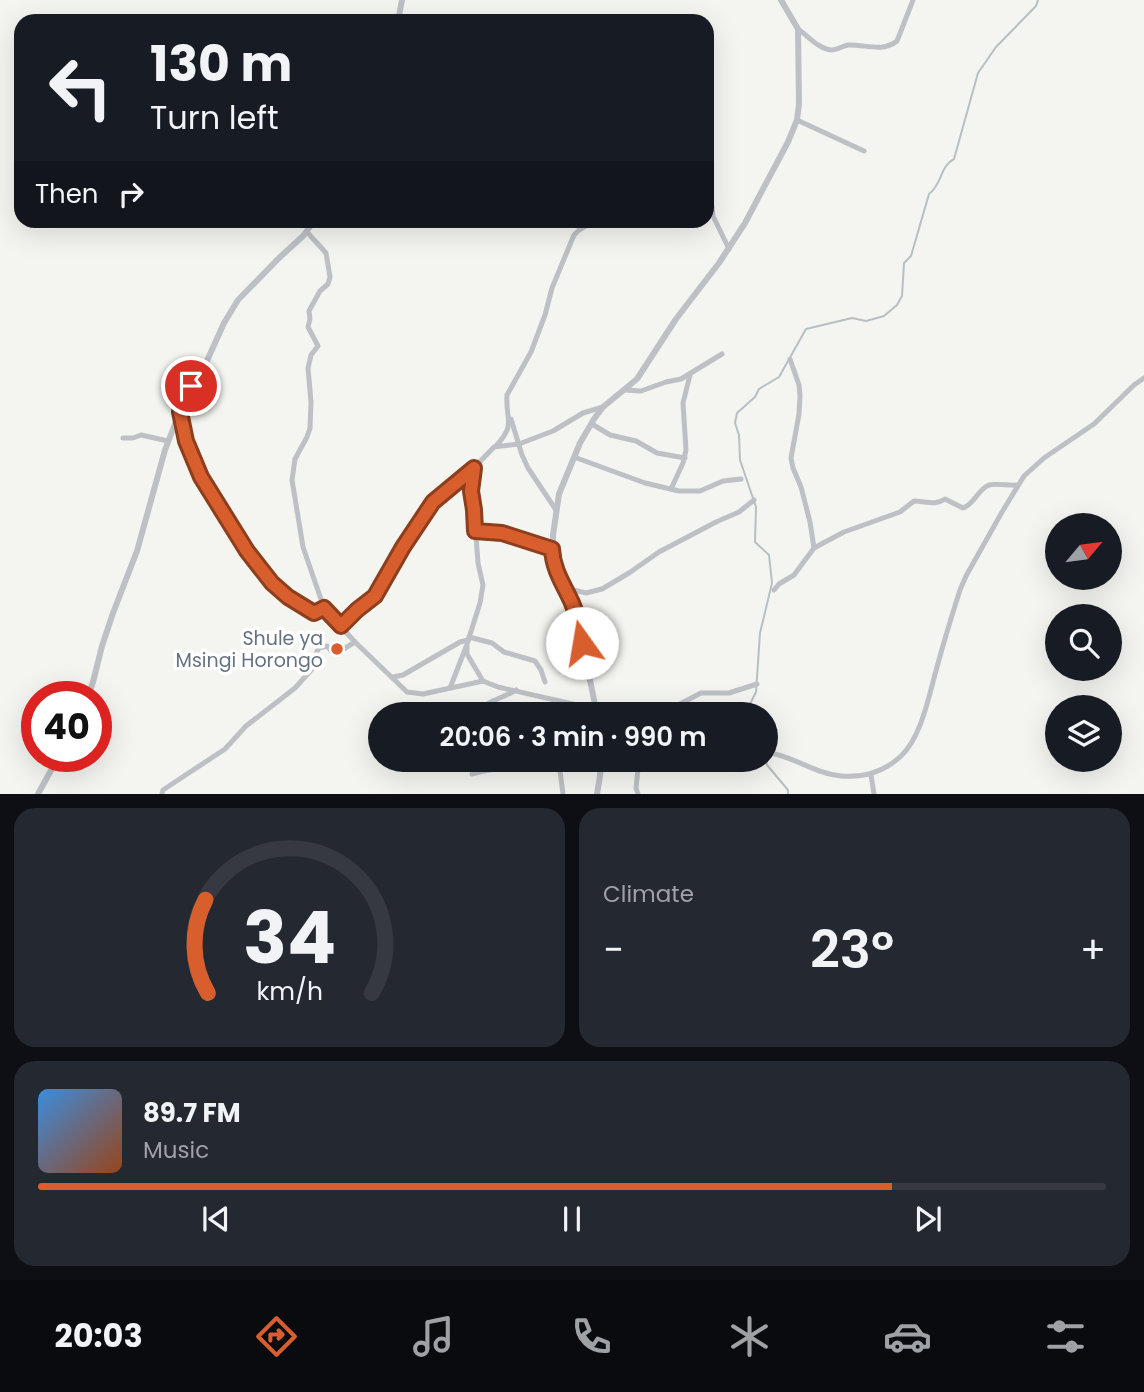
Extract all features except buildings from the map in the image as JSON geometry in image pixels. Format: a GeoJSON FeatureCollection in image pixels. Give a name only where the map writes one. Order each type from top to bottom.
{"type":"FeatureCollection","features":[{"type":"Feature","properties":{"kind":"street"},"geometry":{"type":"LineString","coordinates":[[781,0],[798,29],[820,46],[832,50],[847,45],[883,48],[892,45],[897,41],[913,0]]}},
{"type":"Feature","properties":{"kind":"street"},"geometry":{"type":"LineString","coordinates":[[595,702],[576,612],[554,564],[552,549],[559,494],[580,443],[603,407],[637,379],[676,319],[729,249],[778,163],[797,120],[798,29]]}},
{"type":"Feature","properties":{"kind":"street"},"geometry":{"type":"LineString","coordinates":[[797,120],[864,151]]}},
{"type":"Feature","properties":{"kind":"street"},"geometry":{"type":"LineString","coordinates":[[714,218],[729,249]]}},
{"type":"Feature","properties":{"kind":"street"},"geometry":{"type":"LineString","coordinates":[[93,681],[113,613],[137,551],[169,440],[191,386],[206,363],[238,300],[309,228]]}},
{"type":"Feature","properties":{"kind":"street"},"geometry":{"type":"LineString","coordinates":[[556,510],[528,468],[510,416],[507,395],[531,352],[552,288],[574,235],[582,228]]}},
{"type":"Feature","properties":{"kind":"street"},"geometry":{"type":"LineString","coordinates":[[306,232],[326,253],[330,277],[328,285],[320,291],[309,311],[308,327],[318,346],[309,359],[308,368],[310,428],[293,466],[292,488],[303,547],[324,608],[385,673],[410,693],[423,694],[484,681]]}},
{"type":"Feature","properties":{"kind":"street"},"geometry":{"type":"LineString","coordinates":[[624,390],[641,391],[681,379],[722,354]]}},
{"type":"Feature","properties":{"kind":"street"},"geometry":{"type":"LineString","coordinates":[[790,359],[800,396],[791,458],[810,522],[814,548]]}},
{"type":"Feature","properties":{"kind":"street"},"geometry":{"type":"LineString","coordinates":[[671,489],[685,458],[687,443],[683,403],[690,374]]}},
{"type":"Feature","properties":{"kind":"street"},"geometry":{"type":"LineString","coordinates":[[778,756],[833,775],[844,776],[871,775],[901,756],[918,727],[966,576],[1018,485],[1034,466],[1094,424],[1144,378]]}},
{"type":"Feature","properties":{"kind":"street"},"geometry":{"type":"LineString","coordinates":[[494,447],[519,444],[553,431],[583,413],[603,407]]}},
{"type":"Feature","properties":{"kind":"street"},"geometry":{"type":"LineString","coordinates":[[180,412],[186,441],[201,477],[251,557],[272,583],[288,597],[312,612],[324,608]]}},
{"type":"Feature","properties":{"kind":"street"},"geometry":{"type":"LineString","coordinates":[[341,626],[375,596],[433,502],[474,468],[494,447],[506,432],[510,416]]}},
{"type":"Feature","properties":{"kind":"street"},"geometry":{"type":"LineString","coordinates":[[592,424],[610,435],[639,443],[657,453],[685,458]]}},
{"type":"Feature","properties":{"kind":"street"},"geometry":{"type":"LineString","coordinates":[[123,438],[141,435],[169,440]]}},
{"type":"Feature","properties":{"kind":"street"},"geometry":{"type":"LineString","coordinates":[[574,457],[645,483],[679,491],[700,491],[723,481],[741,480]]}},
{"type":"Feature","properties":{"kind":"street"},"geometry":{"type":"LineString","coordinates":[[450,688],[482,595],[471,491],[474,468]]}},
{"type":"Feature","properties":{"kind":"street"},"geometry":{"type":"LineString","coordinates":[[774,590],[794,575],[814,548],[844,531],[900,512],[914,501],[940,503],[945,499],[963,508],[970,506],[988,486],[1018,485]]}},
{"type":"Feature","properties":{"kind":"street"},"geometry":{"type":"LineString","coordinates":[[565,588],[586,593],[602,589],[659,552],[744,510],[754,500]]}},
{"type":"Feature","properties":{"kind":"street"},"geometry":{"type":"LineString","coordinates":[[475,531],[502,533],[552,549]]}},
{"type":"Feature","properties":{"kind":"street"},"geometry":{"type":"LineString","coordinates":[[468,640],[468,658],[484,681],[498,687],[565,702]]}},
{"type":"Feature","properties":{"kind":"street"},"geometry":{"type":"LineString","coordinates":[[393,677],[403,675],[468,640],[492,643],[504,652],[535,661],[545,682]]}},
{"type":"Feature","properties":{"kind":"street"},"geometry":{"type":"LineString","coordinates":[[162,793],[225,748],[246,726],[295,688],[312,669],[319,648],[327,646],[337,653],[355,642]]}},
{"type":"Feature","properties":{"kind":"street"},"geometry":{"type":"LineString","coordinates":[[684,702],[701,693],[729,693],[757,684]]}},
{"type":"Feature","properties":{"kind":"street"},"geometry":{"type":"LineString","coordinates":[[493,701],[516,690]]}},
{"type":"Feature","properties":{"kind":"street"},"geometry":{"type":"LineString","coordinates":[[38,793],[50,772]]}},
{"type":"Feature","properties":{"kind":"street"},"geometry":{"type":"LineString","coordinates":[[561,772],[563,793]]}},
{"type":"Feature","properties":{"kind":"street"},"geometry":{"type":"LineString","coordinates":[[597,793],[600,772]]}},
{"type":"Feature","properties":{"kind":"street"},"geometry":{"type":"LineString","coordinates":[[638,772],[638,793]]}},
{"type":"Feature","properties":{"kind":"street"},"geometry":{"type":"LineString","coordinates":[[871,775],[874,793]]}},
{"type":"Feature","properties":{"kind":"waterway"},"geometry":{"type":"LineString","coordinates":[[751,702],[756,692],[760,633],[772,583],[769,555],[755,542],[756,507],[740,460],[739,435],[735,423],[737,413],[755,397],[759,389],[779,377],[806,329],[852,318],[866,321],[884,316],[897,305],[902,296],[904,263],[911,256],[929,194],[946,166],[954,159],[978,73],[996,47],[1036,6],[1038,0]]}},
{"type":"Feature","properties":{"kind":"waterway"},"geometry":{"type":"LineString","coordinates":[[773,772],[788,790],[788,794]]}},
{"type":"Feature","properties":{"kind":"place","name":"Shule ya Msingi Horongo"},"geometry":{"type":"Point","coordinates":[337,649]}},
{"type":"Feature","properties":{"kind":"route"},"geometry":{"type":"LineString","coordinates":[[191,386],[180,412],[186,441],[201,477],[258,566],[280,591],[307,610],[314,613],[324,608],[341,626],[375,596],[433,502],[474,468],[471,491],[475,531],[502,533],[552,549],[558,576],[576,612],[582,643]]}}]}
